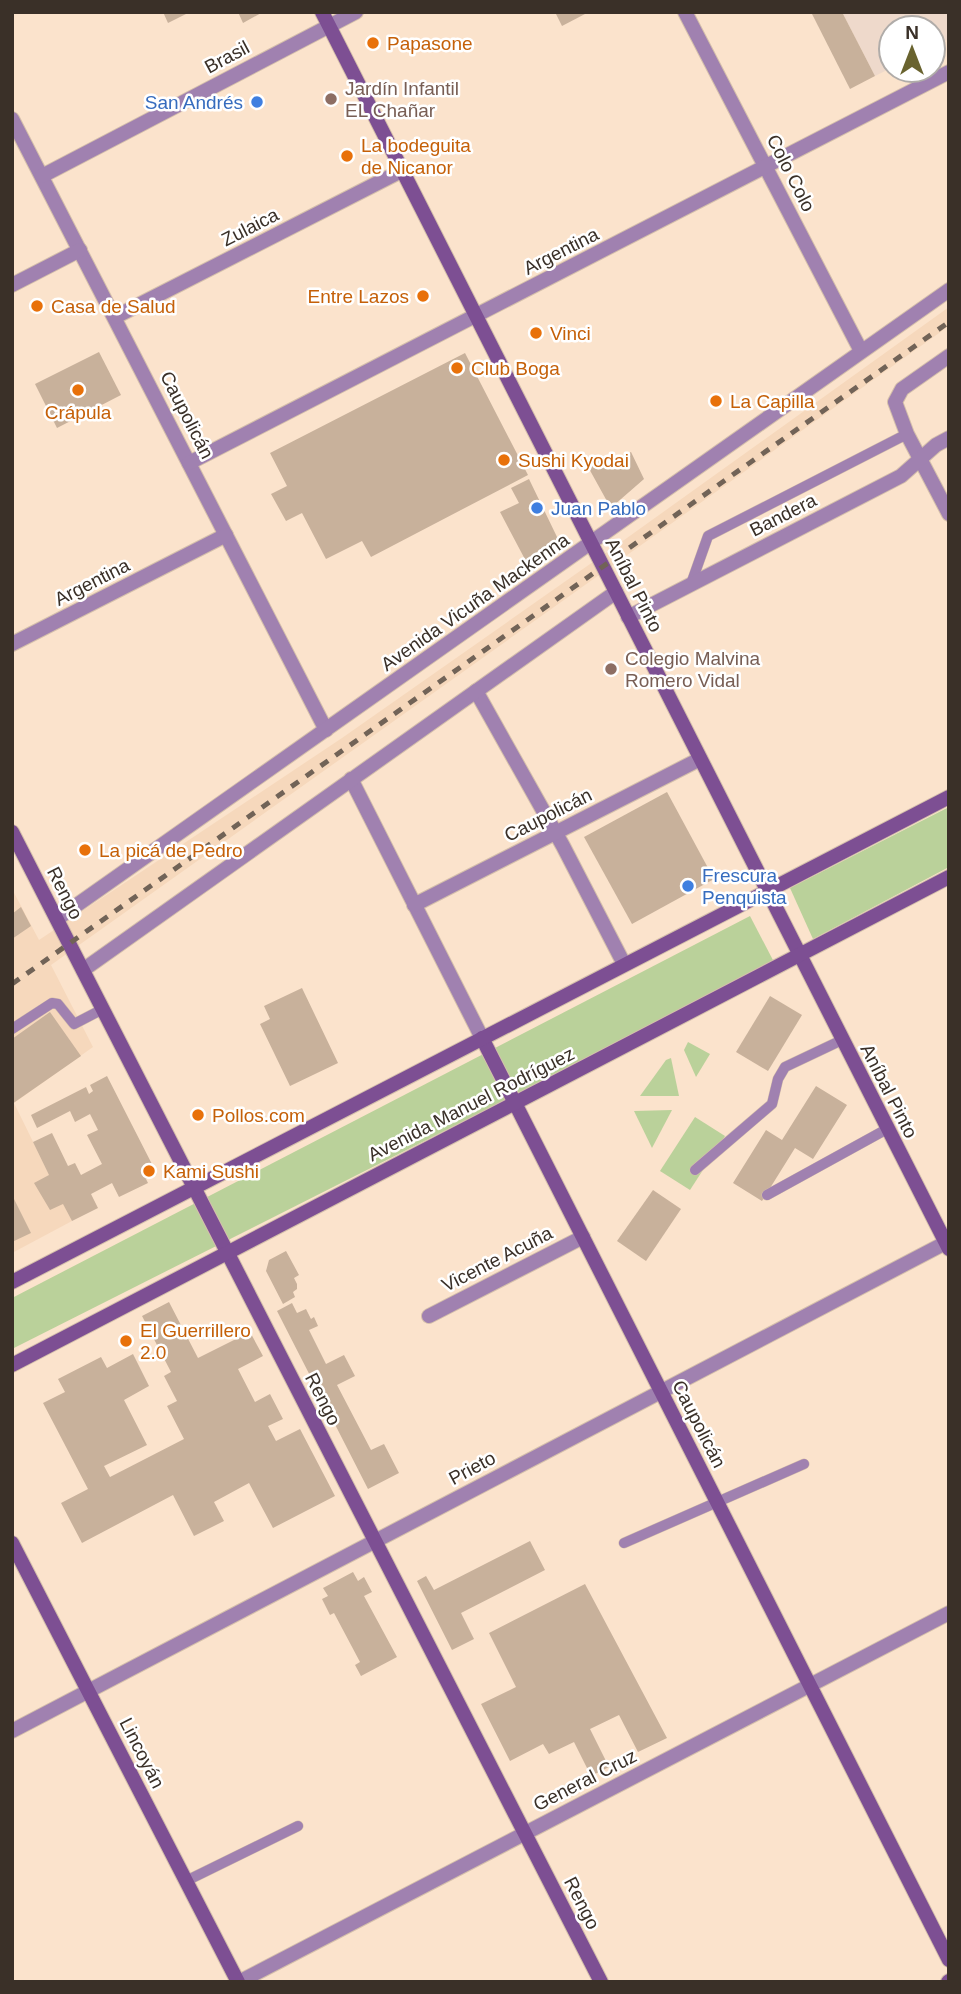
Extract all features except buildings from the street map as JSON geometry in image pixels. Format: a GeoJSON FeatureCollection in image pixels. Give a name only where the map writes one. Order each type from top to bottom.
{"type":"FeatureCollection","features":[{"type":"Feature","properties":{"kind":"main road","name":"Aníbal Pinto"},"geometry":{"type":"LineString","coordinates":[[322,12],[799,956],[948,1244]]}},
{"type":"Feature","properties":{"kind":"main road"},"geometry":{"type":"LineString","coordinates":[[12,1282],[949,797]]}},
{"type":"Feature","properties":{"kind":"main road","name":"Rengo"},"geometry":{"type":"LineString","coordinates":[[12,832],[601,1982]]}},
{"type":"Feature","properties":{"kind":"main road","name":"Avenida Manuel Rodríguez"},"geometry":{"type":"LineString","coordinates":[[12,1365],[949,877]]}},
{"type":"Feature","properties":{"kind":"main road","name":"Caupolicán"},"geometry":{"type":"LineString","coordinates":[[482,1038],[949,1960]]}},
{"type":"Feature","properties":{"kind":"main road","name":"Lincoyán"},"geometry":{"type":"LineString","coordinates":[[12,1543],[238,1982]]}},
{"type":"Feature","properties":{"kind":"street","name":"Brasil"},"geometry":{"type":"LineString","coordinates":[[42,176],[356,12]]}},
{"type":"Feature","properties":{"kind":"street","name":"Colo Colo"},"geometry":{"type":"LineString","coordinates":[[685,12],[861,351]]}},
{"type":"Feature","properties":{"kind":"street","name":"Argentina"},"geometry":{"type":"LineString","coordinates":[[189,463],[949,72]]}},
{"type":"Feature","properties":{"kind":"street","name":"Caupolicán"},"geometry":{"type":"LineString","coordinates":[[12,119],[326,730]]}},
{"type":"Feature","properties":{"kind":"street","name":"Zulaica"},"geometry":{"type":"LineString","coordinates":[[115,317],[403,170]]}},
{"type":"Feature","properties":{"kind":"street"},"geometry":{"type":"LineString","coordinates":[[12,285],[80,250]]}},
{"type":"Feature","properties":{"kind":"street","name":"Avenida Vicuña Mackenna"},"geometry":{"type":"LineString","coordinates":[[57,919],[949,290]]}},
{"type":"Feature","properties":{"kind":"street"},"geometry":{"type":"LineString","coordinates":[[949,356],[902,389],[895,402],[907,434],[949,514]]}},
{"type":"Feature","properties":{"kind":"street","name":"Bandera"},"geometry":{"type":"LineString","coordinates":[[628,617],[901,476],[949,438]]}},
{"type":"Feature","properties":{"kind":"street","name":"Argentina"},"geometry":{"type":"LineString","coordinates":[[12,644],[226,535]]}},
{"type":"Feature","properties":{"kind":"street"},"geometry":{"type":"LineString","coordinates":[[83,970],[616,592]]}},
{"type":"Feature","properties":{"kind":"street"},"geometry":{"type":"LineString","coordinates":[[476,691],[624,964]]}},
{"type":"Feature","properties":{"kind":"street","name":"Caupolicán"},"geometry":{"type":"LineString","coordinates":[[414,905],[699,759]]}},
{"type":"Feature","properties":{"kind":"street","name":"Caupolicán"},"geometry":{"type":"LineString","coordinates":[[351,779],[482,1038]]}},
{"type":"Feature","properties":{"kind":"street","name":"Vicente Acuña"},"geometry":{"type":"LineString","coordinates":[[429,1315],[583,1237]]}},
{"type":"Feature","properties":{"kind":"street","name":"Prieto"},"geometry":{"type":"LineString","coordinates":[[12,1731],[948,1244]]}},
{"type":"Feature","properties":{"kind":"street","name":"General Cruz"},"geometry":{"type":"LineString","coordinates":[[238,1982],[949,1613]]}},
{"type":"Feature","properties":{"kind":"lane"},"geometry":{"type":"LineString","coordinates":[[691,584],[708,536],[907,434]]}},
{"type":"Feature","properties":{"kind":"lane"},"geometry":{"type":"LineString","coordinates":[[12,1029],[52,1003],[58,1004],[74,1024],[103,1009]]}},
{"type":"Feature","properties":{"kind":"lane"},"geometry":{"type":"LineString","coordinates":[[695,1170],[772,1104],[778,1079],[785,1067],[842,1040]]}},
{"type":"Feature","properties":{"kind":"lane"},"geometry":{"type":"LineString","coordinates":[[767,1195],[887,1129]]}},
{"type":"Feature","properties":{"kind":"lane"},"geometry":{"type":"LineString","coordinates":[[624,1543],[804,1464]]}},
{"type":"Feature","properties":{"kind":"lane"},"geometry":{"type":"LineString","coordinates":[[186,1881],[298,1826]]}},
{"type":"Feature","properties":{"kind":"shaded area"},"geometry":{"type":"Polygon","coordinates":[[[842,12],[949,12],[947,40],[947,14],[877,14],[875,76],[842,12]]]}},
{"type":"Feature","properties":{"kind":"shaded area"},"geometry":{"type":"Polygon","coordinates":[[[949,307],[949,326],[51,965],[93,1047],[14,1103],[72,1221],[12,1253],[12,889],[39,940],[342,738],[949,307]]]}},
{"type":"Feature","properties":{"kind":"green space"},"geometry":{"type":"Polygon","coordinates":[[[949,807],[949,867],[813,939],[790,888],[949,807]]]}},
{"type":"Feature","properties":{"kind":"green space"},"geometry":{"type":"Polygon","coordinates":[[[750,916],[775,964],[12,1349],[12,1298],[750,916]]]}},
{"type":"Feature","properties":{"kind":"green space"},"geometry":{"type":"Polygon","coordinates":[[[688,1042],[710,1054],[696,1077],[684,1050],[688,1042]]]}},
{"type":"Feature","properties":{"kind":"green space"},"geometry":{"type":"Polygon","coordinates":[[[671,1058],[679,1096],[640,1096],[666,1060],[671,1058]]]}},
{"type":"Feature","properties":{"kind":"green space"},"geometry":{"type":"Polygon","coordinates":[[[672,1110],[652,1148],[634,1111],[672,1110]]]}},
{"type":"Feature","properties":{"kind":"green space"},"geometry":{"type":"Polygon","coordinates":[[[695,1117],[725,1136],[690,1190],[660,1171],[695,1117]]]}},
{"type":"Feature","properties":{"kind":"railway"},"geometry":{"type":"LineString","coordinates":[[12,984],[949,322]]}},
{"type":"Feature","properties":{"kind":"place","name":"Papasone"},"geometry":{"type":"Point","coordinates":[373,43]}},
{"type":"Feature","properties":{"kind":"place","name":"Jardín Infantil EL Chañar"},"geometry":{"type":"Point","coordinates":[331,99]}},
{"type":"Feature","properties":{"kind":"place","name":"San Andrés"},"geometry":{"type":"Point","coordinates":[257,102]}},
{"type":"Feature","properties":{"kind":"place","name":"La bodeguita de Nicanor"},"geometry":{"type":"Point","coordinates":[347,156]}},
{"type":"Feature","properties":{"kind":"place","name":"Entre Lazos"},"geometry":{"type":"Point","coordinates":[423,296]}},
{"type":"Feature","properties":{"kind":"place","name":"Casa de Salud"},"geometry":{"type":"Point","coordinates":[37,306]}},
{"type":"Feature","properties":{"kind":"place","name":"Vinci"},"geometry":{"type":"Point","coordinates":[536,333]}},
{"type":"Feature","properties":{"kind":"place","name":"Club Boga"},"geometry":{"type":"Point","coordinates":[457,368]}},
{"type":"Feature","properties":{"kind":"place","name":"Crápula"},"geometry":{"type":"Point","coordinates":[78,390]}},
{"type":"Feature","properties":{"kind":"place","name":"La Capilla"},"geometry":{"type":"Point","coordinates":[716,401]}},
{"type":"Feature","properties":{"kind":"place","name":"Sushi Kyodai"},"geometry":{"type":"Point","coordinates":[504,460]}},
{"type":"Feature","properties":{"kind":"place","name":"Juan Pablo"},"geometry":{"type":"Point","coordinates":[537,508]}},
{"type":"Feature","properties":{"kind":"place","name":"Colegio Malvina Romero Vidal"},"geometry":{"type":"Point","coordinates":[611,669]}},
{"type":"Feature","properties":{"kind":"place","name":"La picá de Pedro"},"geometry":{"type":"Point","coordinates":[85,850]}},
{"type":"Feature","properties":{"kind":"place","name":"Frescura Penquista"},"geometry":{"type":"Point","coordinates":[688,886]}},
{"type":"Feature","properties":{"kind":"place","name":"Pollos.com"},"geometry":{"type":"Point","coordinates":[198,1115]}},
{"type":"Feature","properties":{"kind":"place","name":"Kami Sushi"},"geometry":{"type":"Point","coordinates":[149,1171]}},
{"type":"Feature","properties":{"kind":"place","name":"El Guerrillero 2.0"},"geometry":{"type":"Point","coordinates":[126,1341]}}]}
